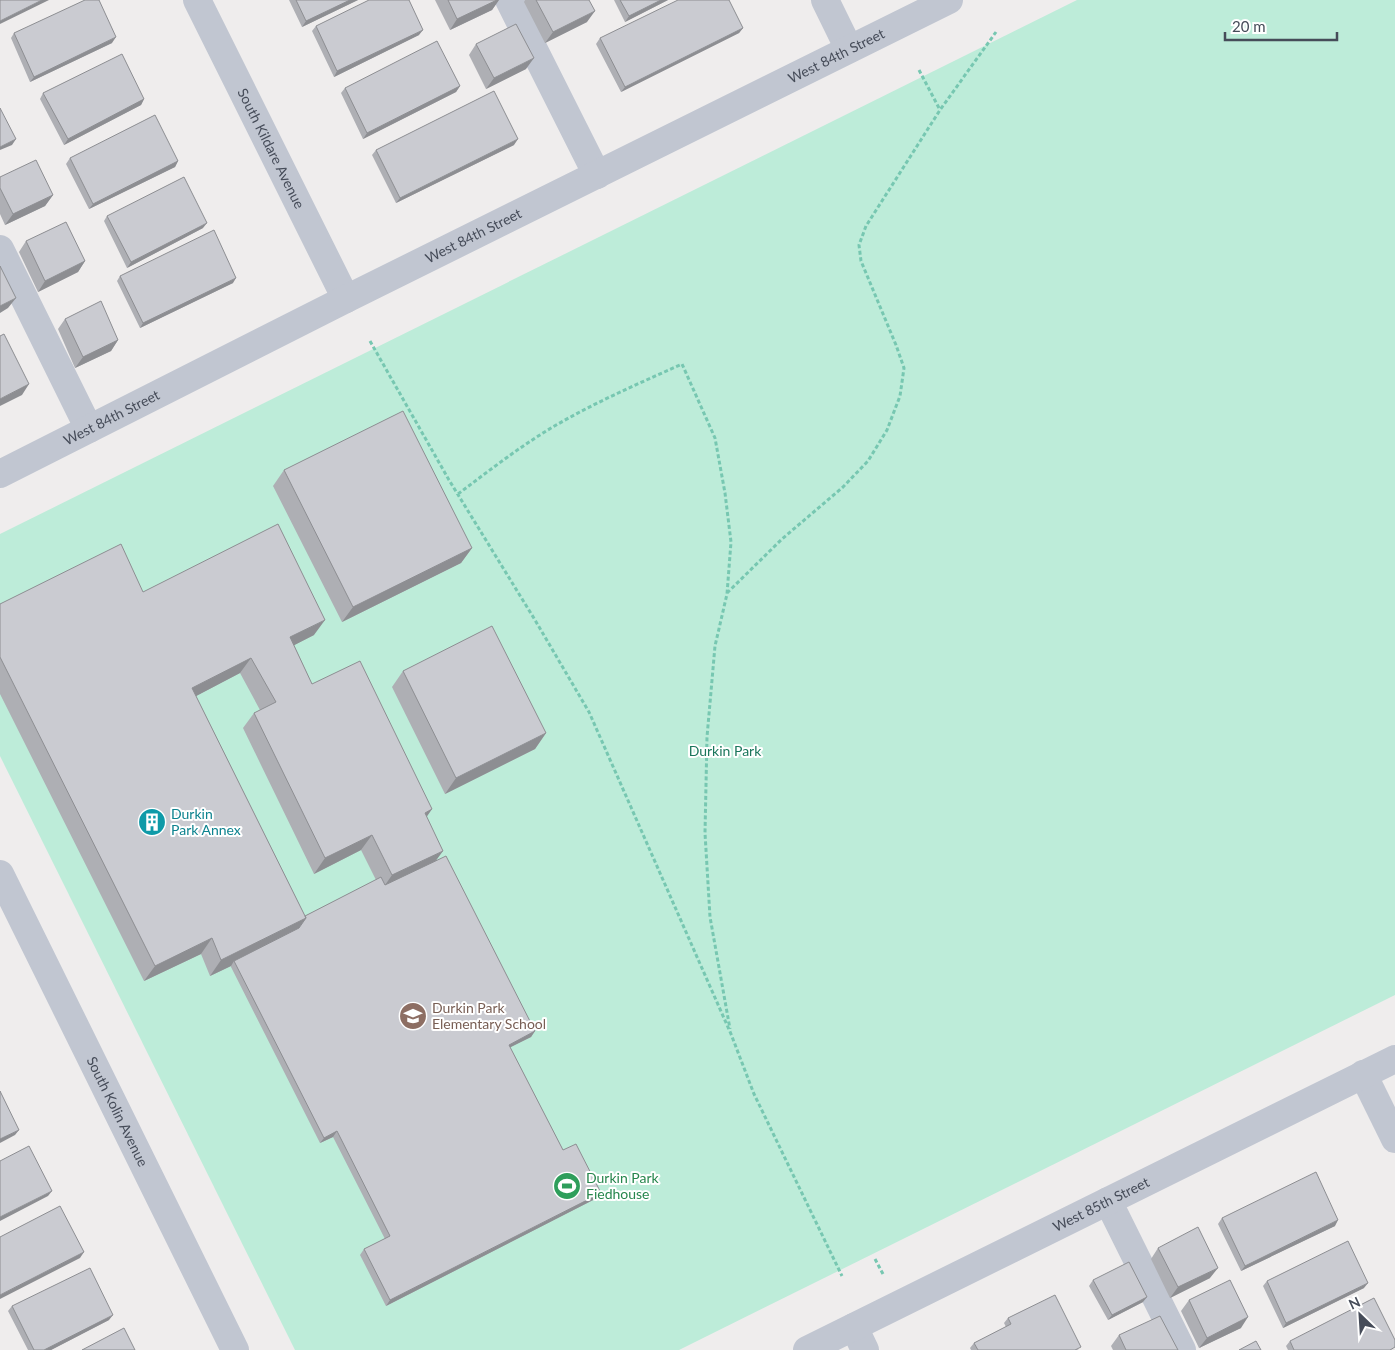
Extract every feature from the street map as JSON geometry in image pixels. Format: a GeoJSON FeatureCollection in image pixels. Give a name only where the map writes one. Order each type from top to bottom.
{"type":"FeatureCollection","features":[{"type":"Feature","properties":{"kind":"street","name":"South Kildare Avenue"},"geometry":{"type":"LineString","coordinates":[[197,0],[346,299]]}},
{"type":"Feature","properties":{"kind":"street"},"geometry":{"type":"LineString","coordinates":[[509,0],[597,175]]}},
{"type":"Feature","properties":{"kind":"street"},"geometry":{"type":"LineString","coordinates":[[825,0],[850,49]]}},
{"type":"Feature","properties":{"kind":"street","name":"West 84th Street"},"geometry":{"type":"LineString","coordinates":[[0,474],[346,299],[949,0]]}},
{"type":"Feature","properties":{"kind":"street"},"geometry":{"type":"LineString","coordinates":[[0,249],[89,429]]}},
{"type":"Feature","properties":{"kind":"street","name":"South Kolin Avenue"},"geometry":{"type":"LineString","coordinates":[[0,874],[235,1350]]}},
{"type":"Feature","properties":{"kind":"street","name":"West 85th Street"},"geometry":{"type":"LineString","coordinates":[[807,1350],[859,1338],[1108,1201],[1395,1059]]}},
{"type":"Feature","properties":{"kind":"street"},"geometry":{"type":"LineString","coordinates":[[1363,1074],[1395,1139]]}},
{"type":"Feature","properties":{"kind":"street"},"geometry":{"type":"LineString","coordinates":[[1108,1201],[1182,1350]]}},
{"type":"Feature","properties":{"kind":"path"},"geometry":{"type":"LineString","coordinates":[[727,594],[782,539],[843,487],[868,460],[887,430],[900,396],[904,368],[861,261],[859,245],[866,226],[940,110],[996,32]]}},
{"type":"Feature","properties":{"kind":"path"},"geometry":{"type":"LineString","coordinates":[[919,70],[940,110]]}},
{"type":"Feature","properties":{"kind":"path"},"geometry":{"type":"LineString","coordinates":[[370,341],[458,494],[589,712],[731,1034],[754,1094],[842,1276]]}},
{"type":"Feature","properties":{"kind":"path"},"geometry":{"type":"LineString","coordinates":[[458,494],[504,459],[557,424],[610,396],[682,364],[715,438],[725,492],[731,542],[727,594],[715,646],[707,737],[705,833],[710,917],[731,1034]]}},
{"type":"Feature","properties":{"kind":"path"},"geometry":{"type":"LineString","coordinates":[[875,1260],[886,1279]]}},
{"type":"Feature","properties":{"kind":"green space","name":"Durkin Park"},"geometry":{"type":"Polygon","coordinates":[[[1077,0],[1395,0],[1395,995],[679,1350],[295,1350],[0,756],[0,534],[1077,0]]]}},
{"type":"Feature","properties":{"kind":"building"},"geometry":{"type":"Polygon","coordinates":[[[0,0],[42,0],[0,21],[0,0]]]}},
{"type":"Feature","properties":{"kind":"building"},"geometry":{"type":"Polygon","coordinates":[[[85,0],[99,0],[116,37],[34,77],[14,33],[85,0]]]}},
{"type":"Feature","properties":{"kind":"building"},"geometry":{"type":"Polygon","coordinates":[[[296,0],[350,0],[306,21],[296,0]]]}},
{"type":"Feature","properties":{"kind":"building"},"geometry":{"type":"Polygon","coordinates":[[[369,0],[409,0],[423,30],[337,71],[316,26],[369,0]]]}},
{"type":"Feature","properties":{"kind":"building"},"geometry":{"type":"Polygon","coordinates":[[[448,0],[497,0],[457,19],[448,0]]]}},
{"type":"Feature","properties":{"kind":"building"},"geometry":{"type":"Polygon","coordinates":[[[536,0],[589,0],[595,11],[553,32],[536,0]]]}},
{"type":"Feature","properties":{"kind":"building"},"geometry":{"type":"Polygon","coordinates":[[[620,0],[661,0],[629,16],[620,0]]]}},
{"type":"Feature","properties":{"kind":"building"},"geometry":{"type":"Polygon","coordinates":[[[678,0],[729,0],[743,28],[625,87],[600,38],[678,0]]]}},
{"type":"Feature","properties":{"kind":"building"},"geometry":{"type":"Polygon","coordinates":[[[516,24],[534,58],[494,78],[476,44],[516,24]]]}},
{"type":"Feature","properties":{"kind":"building"},"geometry":{"type":"Polygon","coordinates":[[[437,41],[460,86],[367,133],[345,88],[437,41]]]}},
{"type":"Feature","properties":{"kind":"building"},"geometry":{"type":"Polygon","coordinates":[[[122,54],[144,99],[68,139],[43,93],[122,54]]]}},
{"type":"Feature","properties":{"kind":"building"},"geometry":{"type":"Polygon","coordinates":[[[494,91],[518,139],[400,198],[376,150],[494,91]]]}},
{"type":"Feature","properties":{"kind":"building"},"geometry":{"type":"Polygon","coordinates":[[[0,108],[16,139],[0,147],[0,108]]]}},
{"type":"Feature","properties":{"kind":"building"},"geometry":{"type":"Polygon","coordinates":[[[155,115],[178,161],[93,204],[70,158],[155,115]]]}},
{"type":"Feature","properties":{"kind":"building"},"geometry":{"type":"Polygon","coordinates":[[[36,160],[53,195],[13,214],[0,188],[0,177],[36,160]]]}},
{"type":"Feature","properties":{"kind":"building"},"geometry":{"type":"Polygon","coordinates":[[[184,177],[207,223],[131,262],[107,216],[184,177]]]}},
{"type":"Feature","properties":{"kind":"building"},"geometry":{"type":"Polygon","coordinates":[[[66,222],[85,261],[45,281],[26,241],[66,222]]]}},
{"type":"Feature","properties":{"kind":"building"},"geometry":{"type":"Polygon","coordinates":[[[214,230],[236,278],[143,323],[120,276],[214,230]]]}},
{"type":"Feature","properties":{"kind":"building"},"geometry":{"type":"Polygon","coordinates":[[[0,266],[16,298],[0,306],[0,266]]]}},
{"type":"Feature","properties":{"kind":"building"},"geometry":{"type":"Polygon","coordinates":[[[101,301],[118,340],[83,357],[65,319],[101,301]]]}},
{"type":"Feature","properties":{"kind":"building"},"geometry":{"type":"Polygon","coordinates":[[[4,334],[29,384],[0,399],[0,336],[4,334]]]}},
{"type":"Feature","properties":{"kind":"building"},"geometry":{"type":"Polygon","coordinates":[[[403,411],[472,548],[353,607],[284,470],[403,411]]]}},
{"type":"Feature","properties":{"kind":"building","name":"Durkin Park Annex"},"geometry":{"type":"Polygon","coordinates":[[[278,524],[325,620],[290,637],[312,684],[360,661],[432,809],[425,813],[443,851],[392,875],[372,835],[325,858],[254,713],[276,702],[251,658],[192,688],[306,918],[221,960],[212,938],[155,966],[0,657],[0,604],[121,544],[143,592],[278,524]]]}},
{"type":"Feature","properties":{"kind":"building"},"geometry":{"type":"Polygon","coordinates":[[[492,626],[546,733],[456,778],[403,671],[492,626]]]}},
{"type":"Feature","properties":{"kind":"building"},"geometry":{"type":"Polygon","coordinates":[[[446,856],[535,1031],[509,1045],[563,1150],[576,1144],[601,1193],[390,1300],[364,1249],[390,1236],[337,1131],[324,1138],[234,961],[299,928],[306,918],[305,916],[381,877],[385,885],[446,856]]]}},
{"type":"Feature","properties":{"kind":"building"},"geometry":{"type":"Polygon","coordinates":[[[0,1091],[19,1130],[0,1139],[0,1091]]]}},
{"type":"Feature","properties":{"kind":"building"},"geometry":{"type":"Polygon","coordinates":[[[29,1146],[52,1191],[0,1217],[0,1161],[29,1146]]]}},
{"type":"Feature","properties":{"kind":"building"},"geometry":{"type":"Polygon","coordinates":[[[1316,1172],[1338,1220],[1245,1266],[1222,1218],[1316,1172]]]}},
{"type":"Feature","properties":{"kind":"building"},"geometry":{"type":"Polygon","coordinates":[[[60,1206],[84,1252],[0,1295],[0,1237],[60,1206]]]}},
{"type":"Feature","properties":{"kind":"building"},"geometry":{"type":"Polygon","coordinates":[[[1198,1227],[1218,1268],[1178,1287],[1158,1248],[1198,1227]]]}},
{"type":"Feature","properties":{"kind":"building"},"geometry":{"type":"Polygon","coordinates":[[[1348,1241],[1368,1283],[1286,1323],[1267,1281],[1348,1241]]]}},
{"type":"Feature","properties":{"kind":"building"},"geometry":{"type":"Polygon","coordinates":[[[1129,1262],[1147,1297],[1112,1315],[1093,1280],[1129,1262]]]}},
{"type":"Feature","properties":{"kind":"building"},"geometry":{"type":"Polygon","coordinates":[[[90,1268],[113,1315],[44,1350],[34,1350],[12,1306],[90,1268]]]}},
{"type":"Feature","properties":{"kind":"building"},"geometry":{"type":"Polygon","coordinates":[[[1230,1280],[1248,1317],[1207,1338],[1189,1300],[1230,1280]]]}},
{"type":"Feature","properties":{"kind":"building"},"geometry":{"type":"Polygon","coordinates":[[[1055,1295],[1081,1347],[1075,1350],[978,1350],[974,1343],[1011,1324],[1008,1318],[1055,1295]]]}},
{"type":"Feature","properties":{"kind":"building"},"geometry":{"type":"Polygon","coordinates":[[[1374,1298],[1395,1340],[1395,1347],[1390,1350],[1294,1350],[1290,1341],[1374,1298]]]}},
{"type":"Feature","properties":{"kind":"building"},"geometry":{"type":"Polygon","coordinates":[[[1160,1316],[1178,1350],[1126,1350],[1119,1335],[1160,1316]]]}},
{"type":"Feature","properties":{"kind":"building"},"geometry":{"type":"Polygon","coordinates":[[[124,1328],[135,1350],[82,1350],[124,1328]]]}},
{"type":"Feature","properties":{"kind":"building"},"geometry":{"type":"Polygon","coordinates":[[[1256,1341],[1261,1350],[1239,1350],[1256,1341]]]}},
{"type":"Feature","properties":{"kind":"place","name":"Durkin Park Annex"},"geometry":{"type":"Point","coordinates":[152,822]}},
{"type":"Feature","properties":{"kind":"place","name":"Durkin Park Elementary School"},"geometry":{"type":"Point","coordinates":[413,1016]}},
{"type":"Feature","properties":{"kind":"place","name":"Durkin Park Fiedhouse"},"geometry":{"type":"Point","coordinates":[567,1186]}}]}
